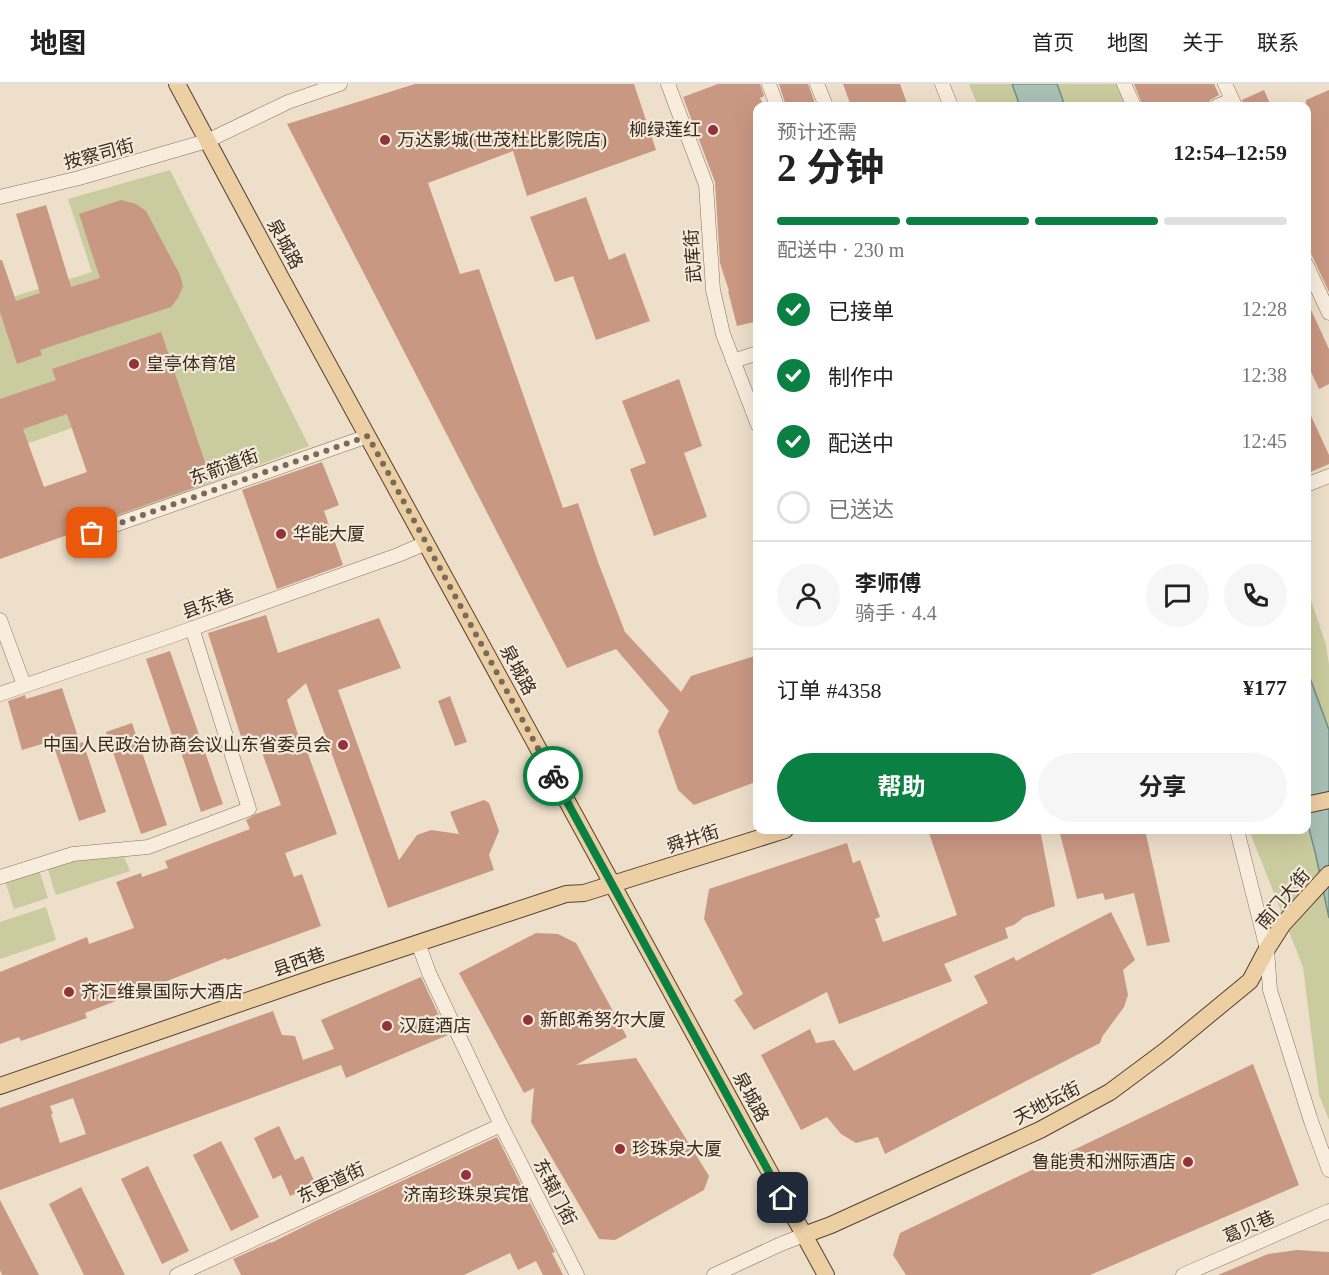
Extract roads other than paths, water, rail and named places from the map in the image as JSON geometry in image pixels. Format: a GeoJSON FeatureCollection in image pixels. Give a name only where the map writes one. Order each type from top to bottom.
{"type":"FeatureCollection","features":[{"type":"Feature","properties":{"kind":"main road","name":"泉城路"},"geometry":{"type":"LineString","coordinates":[[177,84],[826,1275]]}},
{"type":"Feature","properties":{"kind":"main road"},"geometry":{"type":"LineString","coordinates":[[1311,803],[1329,800]]}},
{"type":"Feature","properties":{"kind":"main road","name":"舜井街"},"geometry":{"type":"LineString","coordinates":[[612,884],[773,834]]}},
{"type":"Feature","properties":{"kind":"main road","name":"南门大街"},"geometry":{"type":"LineString","coordinates":[[1267,949],[1283,924],[1329,874]]}},
{"type":"Feature","properties":{"kind":"main road","name":"县西巷"},"geometry":{"type":"LineString","coordinates":[[0,1086],[566,894],[584,893],[612,884]]}},
{"type":"Feature","properties":{"kind":"main road","name":"天地坛街"},"geometry":{"type":"LineString","coordinates":[[804,1235],[831,1225],[1040,1130],[1110,1092],[1168,1049],[1250,981],[1267,949]]}},
{"type":"Feature","properties":{"kind":"street","name":"按察司街"},"geometry":{"type":"LineString","coordinates":[[0,197],[80,178],[207,141],[288,102],[340,84]]}},
{"type":"Feature","properties":{"kind":"street","name":"武库街"},"geometry":{"type":"LineString","coordinates":[[668,84],[706,186],[713,290],[723,334],[753,412]]}},
{"type":"Feature","properties":{"kind":"street"},"geometry":{"type":"LineString","coordinates":[[769,84],[776,102]]}},
{"type":"Feature","properties":{"kind":"street"},"geometry":{"type":"LineString","coordinates":[[817,84],[824,102]]}},
{"type":"Feature","properties":{"kind":"street"},"geometry":{"type":"LineString","coordinates":[[942,84],[949,102]]}},
{"type":"Feature","properties":{"kind":"street"},"geometry":{"type":"LineString","coordinates":[[1124,84],[1132,102]]}},
{"type":"Feature","properties":{"kind":"street"},"geometry":{"type":"LineString","coordinates":[[1225,84],[1233,102]]}},
{"type":"Feature","properties":{"kind":"street"},"geometry":{"type":"LineString","coordinates":[[1311,275],[1329,313]]}},
{"type":"Feature","properties":{"kind":"street"},"geometry":{"type":"LineString","coordinates":[[733,361],[753,355]]}},
{"type":"Feature","properties":{"kind":"street","name":"东箭道街"},"geometry":{"type":"LineString","coordinates":[[92,533],[368,436]]}},
{"type":"Feature","properties":{"kind":"street"},"geometry":{"type":"LineString","coordinates":[[1311,483],[1329,476]]}},
{"type":"Feature","properties":{"kind":"street","name":"县东巷"},"geometry":{"type":"LineString","coordinates":[[0,694],[398,555],[426,543]]}},
{"type":"Feature","properties":{"kind":"street"},"geometry":{"type":"LineString","coordinates":[[0,620],[24,686]]}},
{"type":"Feature","properties":{"kind":"street"},"geometry":{"type":"LineString","coordinates":[[0,877],[73,854],[148,847],[249,808],[192,628]]}},
{"type":"Feature","properties":{"kind":"street"},"geometry":{"type":"LineString","coordinates":[[1238,834],[1267,949],[1270,990],[1311,1121],[1329,1170]]}},
{"type":"Feature","properties":{"kind":"street","name":"东辕门街"},"geometry":{"type":"LineString","coordinates":[[418,943],[429,973],[501,1125],[576,1275]]}},
{"type":"Feature","properties":{"kind":"street","name":"东更道街"},"geometry":{"type":"LineString","coordinates":[[177,1275],[501,1125]]}},
{"type":"Feature","properties":{"kind":"street","name":"葛贝巷"},"geometry":{"type":"LineString","coordinates":[[1183,1275],[1329,1211]]}},
{"type":"Feature","properties":{"kind":"street"},"geometry":{"type":"LineString","coordinates":[[714,1275],[804,1235]]}},
{"type":"Feature","properties":{"kind":"place","name":"柳绿莲红"},"geometry":{"type":"Point","coordinates":[713,130]}},
{"type":"Feature","properties":{"kind":"place","name":"万达影城(世茂杜比影院店)"},"geometry":{"type":"Point","coordinates":[385,140]}},
{"type":"Feature","properties":{"kind":"place","name":"皇亭体育馆"},"geometry":{"type":"Point","coordinates":[134,364]}},
{"type":"Feature","properties":{"kind":"place","name":"华能大厦"},"geometry":{"type":"Point","coordinates":[281,534]}},
{"type":"Feature","properties":{"kind":"place","name":"中国人民政治协商会议山东省委员会"},"geometry":{"type":"Point","coordinates":[343,745]}},
{"type":"Feature","properties":{"kind":"place","name":"齐汇维景国际大酒店"},"geometry":{"type":"Point","coordinates":[69,992]}},
{"type":"Feature","properties":{"kind":"place","name":"新郎希努尔大厦"},"geometry":{"type":"Point","coordinates":[528,1020]}},
{"type":"Feature","properties":{"kind":"place","name":"汉庭酒店"},"geometry":{"type":"Point","coordinates":[387,1026]}},
{"type":"Feature","properties":{"kind":"place","name":"珍珠泉大厦"},"geometry":{"type":"Point","coordinates":[620,1149]}},
{"type":"Feature","properties":{"kind":"place","name":"鲁能贵和洲际酒店"},"geometry":{"type":"Point","coordinates":[1188,1162]}},
{"type":"Feature","properties":{"kind":"place","name":"济南珍珠泉宾馆"},"geometry":{"type":"Point","coordinates":[466,1175]}}]}
